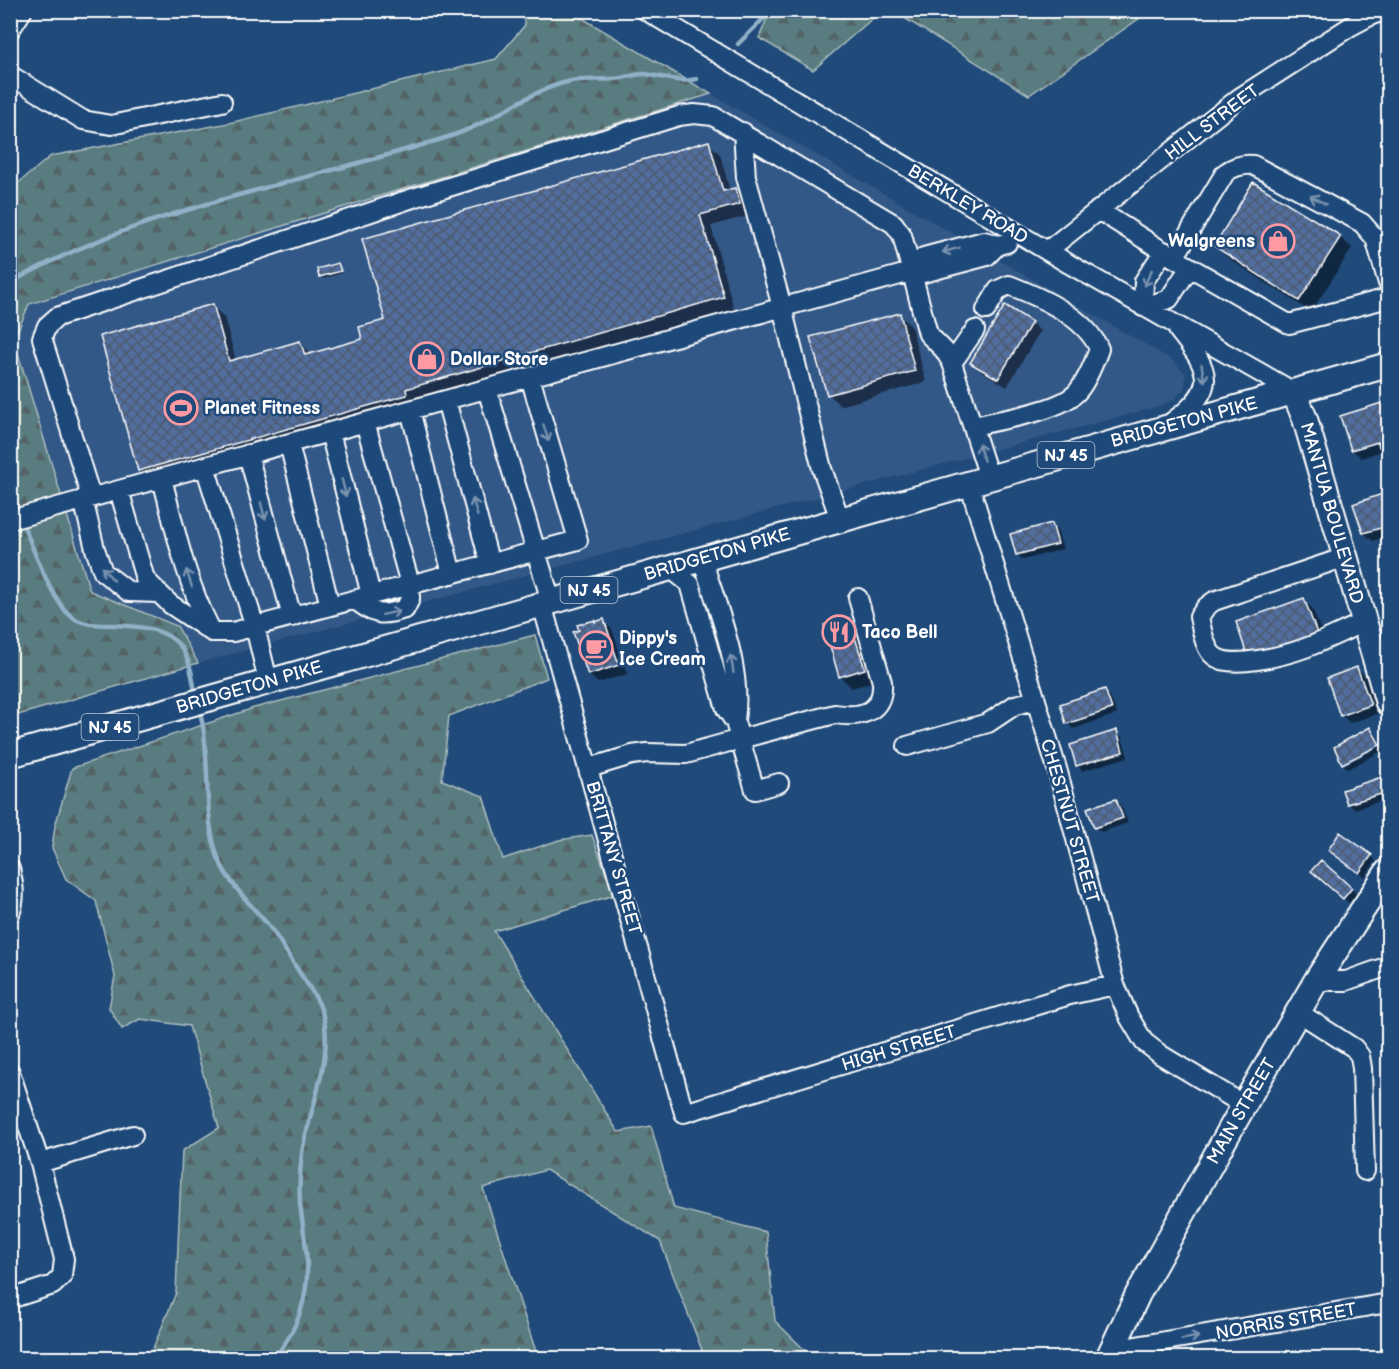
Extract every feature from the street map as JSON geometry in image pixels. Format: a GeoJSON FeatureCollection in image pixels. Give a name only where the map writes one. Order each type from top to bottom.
{"type":"FeatureCollection","features":[{"type":"Feature","properties":{"kind":"main road","name":"BRIDGETON PIKE"},"geometry":{"type":"LineString","coordinates":[[10,755],[1389,365]]}},
{"type":"Feature","properties":{"kind":"main road","name":"MANTUA BOULEVARD"},"geometry":{"type":"LineString","coordinates":[[1294,392],[1305,419],[1389,703]]}},
{"type":"Feature","properties":{"kind":"main road","name":"MAIN STREET"},"geometry":{"type":"LineString","coordinates":[[1110,1354],[1138,1294],[1244,1105],[1316,981],[1386,878]]}},
{"type":"Feature","properties":{"kind":"street"},"geometry":{"type":"LineString","coordinates":[[10,30],[23,10]]}},
{"type":"Feature","properties":{"kind":"street","name":"BERKLEY ROAD"},"geometry":{"type":"LineString","coordinates":[[645,10],[1026,239],[1294,392]]}},
{"type":"Feature","properties":{"kind":"street","name":"HILL STREET"},"geometry":{"type":"LineString","coordinates":[[1047,251],[1239,98],[1351,26],[1388,10]]}},
{"type":"Feature","properties":{"kind":"street"},"geometry":{"type":"LineString","coordinates":[[10,75],[83,120],[111,125],[222,102]]}},
{"type":"Feature","properties":{"kind":"street","name":"CHESTNUT STREET"},"geometry":{"type":"LineString","coordinates":[[87,498],[42,338],[47,326],[57,317],[413,198],[679,117],[694,114],[713,116],[894,224],[902,236],[928,334],[944,350],[952,363],[973,426],[979,480],[1036,700],[1058,772],[1115,985],[1129,1017],[1144,1042],[1161,1055],[1244,1105]]}},
{"type":"Feature","properties":{"kind":"street"},"geometry":{"type":"LineString","coordinates":[[743,132],[746,177],[782,307],[822,469],[840,519]]}},
{"type":"Feature","properties":{"kind":"street"},"geometry":{"type":"LineString","coordinates":[[1190,267],[1169,300],[1143,307],[1144,281],[1169,254],[1225,173],[1231,169],[1253,165],[1362,223],[1375,238],[1389,283]]}},
{"type":"Feature","properties":{"kind":"street"},"geometry":{"type":"LineString","coordinates":[[1098,210],[1289,324],[1389,298]]}},
{"type":"Feature","properties":{"kind":"street"},"geometry":{"type":"LineString","coordinates":[[10,520],[911,272],[923,273],[987,256],[998,245],[1026,239]]}},
{"type":"Feature","properties":{"kind":"street"},"geometry":{"type":"LineString","coordinates":[[973,426],[1047,408],[1067,400],[1078,392],[1090,372],[1099,349],[1090,331],[1079,321],[1028,292],[1010,285],[998,290],[986,310]]}},
{"type":"Feature","properties":{"kind":"street"},"geometry":{"type":"LineString","coordinates":[[1163,428],[1192,407],[1205,386],[1204,369],[1199,357],[1174,324]]}},
{"type":"Feature","properties":{"kind":"street"},"geometry":{"type":"LineString","coordinates":[[952,363],[975,330]]}},
{"type":"Feature","properties":{"kind":"street"},"geometry":{"type":"LineString","coordinates":[[119,489],[146,579],[170,604],[212,632],[234,633],[578,540],[530,377]]}},
{"type":"Feature","properties":{"kind":"street","name":"BRITTANY STREET"},"geometry":{"type":"LineString","coordinates":[[487,389],[536,551],[589,768],[684,1113]]}},
{"type":"Feature","properties":{"kind":"street"},"geometry":{"type":"LineString","coordinates":[[446,400],[490,564]]}},
{"type":"Feature","properties":{"kind":"street"},"geometry":{"type":"LineString","coordinates":[[410,410],[452,574]]}},
{"type":"Feature","properties":{"kind":"street"},"geometry":{"type":"LineString","coordinates":[[365,422],[410,584]]}},
{"type":"Feature","properties":{"kind":"street"},"geometry":{"type":"LineString","coordinates":[[330,432],[363,598]]}},
{"type":"Feature","properties":{"kind":"street"},"geometry":{"type":"LineString","coordinates":[[289,444],[330,606]]}},
{"type":"Feature","properties":{"kind":"street"},"geometry":{"type":"LineString","coordinates":[[248,454],[292,617]]}},
{"type":"Feature","properties":{"kind":"street"},"geometry":{"type":"LineString","coordinates":[[205,466],[255,627],[268,681]]}},
{"type":"Feature","properties":{"kind":"street"},"geometry":{"type":"LineString","coordinates":[[162,478],[191,585],[212,632]]}},
{"type":"Feature","properties":{"kind":"street"},"geometry":{"type":"LineString","coordinates":[[87,498],[94,549],[103,572],[129,592],[159,593]]}},
{"type":"Feature","properties":{"kind":"street"},"geometry":{"type":"LineString","coordinates":[[1346,557],[1214,601],[1199,617],[1208,648],[1214,656],[1222,660],[1247,662],[1305,648],[1365,622]]}},
{"type":"Feature","properties":{"kind":"street"},"geometry":{"type":"LineString","coordinates":[[702,558],[729,650],[737,707],[737,731]]}},
{"type":"Feature","properties":{"kind":"street"},"geometry":{"type":"LineString","coordinates":[[670,568],[690,584],[726,709],[737,731],[754,790],[779,783]]}},
{"type":"Feature","properties":{"kind":"street"},"geometry":{"type":"LineString","coordinates":[[589,768],[632,755],[686,754],[737,731],[829,716],[849,716],[871,710],[880,703],[882,682],[854,600]]}},
{"type":"Feature","properties":{"kind":"street"},"geometry":{"type":"LineString","coordinates":[[907,746],[988,723],[1015,705],[1036,700]]}},
{"type":"Feature","properties":{"kind":"street"},"geometry":{"type":"LineString","coordinates":[[10,869],[14,888],[14,904],[10,914]]}},
{"type":"Feature","properties":{"kind":"street"},"geometry":{"type":"LineString","coordinates":[[1316,981],[1346,981],[1389,966]]}},
{"type":"Feature","properties":{"kind":"street","name":"HIGH STREET"},"geometry":{"type":"LineString","coordinates":[[684,1113],[1070,995],[1115,985]]}},
{"type":"Feature","properties":{"kind":"street"},"geometry":{"type":"LineString","coordinates":[[1298,1012],[1354,1048],[1360,1056],[1365,1171]]}},
{"type":"Feature","properties":{"kind":"street"},"geometry":{"type":"LineString","coordinates":[[10,1072],[40,1163],[64,1259],[62,1276],[53,1285],[10,1299]]}},
{"type":"Feature","properties":{"kind":"street"},"geometry":{"type":"LineString","coordinates":[[40,1163],[134,1134]]}},
{"type":"Feature","properties":{"kind":"street","name":"NORRIS STREET"},"geometry":{"type":"LineString","coordinates":[[1110,1354],[1389,1303]]}},
{"type":"Feature","properties":{"kind":"shaded area"},"geometry":{"type":"Polygon","coordinates":[[[711,94],[1172,360],[1185,373],[1185,387],[1175,399],[1160,406],[198,663],[177,626],[90,591],[14,340],[29,304],[711,94]]]}},
{"type":"Feature","properties":{"kind":"green space"},"geometry":{"type":"Polygon","coordinates":[[[770,10],[881,11],[813,70],[759,38],[770,10]]]}},
{"type":"Feature","properties":{"kind":"green space"},"geometry":{"type":"Polygon","coordinates":[[[521,11],[570,11],[711,94],[29,304],[14,340],[90,591],[177,626],[198,663],[11,717],[11,189],[51,156],[229,123],[496,59],[525,25],[521,11]]]}},
{"type":"Feature","properties":{"kind":"green space"},"geometry":{"type":"Polygon","coordinates":[[[893,11],[1150,11],[1029,95],[893,11]]]}},
{"type":"Feature","properties":{"kind":"green space"},"geometry":{"type":"Polygon","coordinates":[[[535,635],[547,678],[449,716],[442,780],[483,796],[503,859],[559,840],[592,835],[614,895],[494,931],[618,1132],[651,1126],[674,1208],[766,1232],[775,1321],[813,1358],[705,1358],[660,1241],[546,1170],[483,1188],[538,1358],[149,1358],[176,1293],[182,1151],[219,1128],[189,1026],[140,1019],[122,1029],[109,1008],[115,976],[96,901],[66,879],[52,848],[55,826],[72,768],[254,708],[535,635]]]}},
{"type":"Feature","properties":{"kind":"building"},"geometry":{"type":"Polygon","coordinates":[[[709,141],[723,191],[735,188],[740,204],[700,215],[724,297],[406,389],[407,395],[138,471],[100,336],[213,304],[229,361],[300,341],[305,355],[362,339],[359,327],[385,320],[362,239],[709,141]]]}},
{"type":"Feature","properties":{"kind":"building","name":"Walgreens"},"geometry":{"type":"Polygon","coordinates":[[[1253,182],[1341,236],[1299,301],[1214,246],[1253,182]]]}},
{"type":"Feature","properties":{"kind":"building"},"geometry":{"type":"Polygon","coordinates":[[[338,263],[341,271],[319,277],[317,269],[338,263]]]}},
{"type":"Feature","properties":{"kind":"building"},"geometry":{"type":"Polygon","coordinates":[[[1005,305],[1032,322],[998,379],[970,363],[1005,305]]]}},
{"type":"Feature","properties":{"kind":"building"},"geometry":{"type":"Polygon","coordinates":[[[900,313],[915,371],[827,395],[810,337],[900,313]]]}},
{"type":"Feature","properties":{"kind":"building"},"geometry":{"type":"Polygon","coordinates":[[[1388,401],[1388,444],[1379,447],[1378,442],[1351,450],[1340,416],[1388,401]]]}},
{"type":"Feature","properties":{"kind":"building"},"geometry":{"type":"Polygon","coordinates":[[[1388,492],[1388,526],[1363,533],[1353,504],[1388,492]]]}},
{"type":"Feature","properties":{"kind":"building"},"geometry":{"type":"Polygon","coordinates":[[[1052,523],[1058,544],[1016,555],[1010,534],[1052,523]]]}},
{"type":"Feature","properties":{"kind":"building"},"geometry":{"type":"Polygon","coordinates":[[[1304,598],[1318,636],[1249,661],[1236,622],[1304,598]]]}},
{"type":"Feature","properties":{"kind":"building"},"geometry":{"type":"Polygon","coordinates":[[[849,618],[865,669],[839,677],[824,625],[849,618]]]}},
{"type":"Feature","properties":{"kind":"building","name":"Dippy's Ice Cream"},"geometry":{"type":"Polygon","coordinates":[[[604,619],[619,665],[588,675],[573,632],[579,630],[577,625],[604,619]]]}},
{"type":"Feature","properties":{"kind":"building"},"geometry":{"type":"Polygon","coordinates":[[[1357,667],[1371,705],[1340,716],[1327,678],[1357,667]]]}},
{"type":"Feature","properties":{"kind":"building"},"geometry":{"type":"Polygon","coordinates":[[[1105,689],[1112,709],[1066,724],[1060,704],[1105,689]]]}},
{"type":"Feature","properties":{"kind":"building"},"geometry":{"type":"Polygon","coordinates":[[[1370,727],[1380,745],[1342,764],[1334,747],[1370,727]]]}},
{"type":"Feature","properties":{"kind":"building"},"geometry":{"type":"Polygon","coordinates":[[[1117,730],[1123,752],[1076,766],[1070,745],[1117,730]]]}},
{"type":"Feature","properties":{"kind":"building"},"geometry":{"type":"Polygon","coordinates":[[[1385,776],[1388,792],[1347,804],[1342,790],[1385,776]]]}},
{"type":"Feature","properties":{"kind":"building"},"geometry":{"type":"Polygon","coordinates":[[[1116,799],[1123,818],[1094,828],[1087,808],[1116,799]]]}},
{"type":"Feature","properties":{"kind":"building"},"geometry":{"type":"Polygon","coordinates":[[[1340,832],[1372,855],[1359,873],[1328,850],[1340,832]]]}},
{"type":"Feature","properties":{"kind":"building"},"geometry":{"type":"Polygon","coordinates":[[[1321,860],[1352,888],[1343,899],[1311,871],[1321,860]]]}},
{"type":"Feature","properties":{"kind":"waterway"},"geometry":{"type":"LineString","coordinates":[[738,44],[772,10]]}},
{"type":"Feature","properties":{"kind":"waterway"},"geometry":{"type":"LineString","coordinates":[[10,283],[115,234],[169,215],[448,137],[480,124],[539,92],[571,81],[615,79],[643,74],[677,80],[697,79]]}},
{"type":"Feature","properties":{"kind":"waterway"},"geometry":{"type":"LineString","coordinates":[[10,489],[19,514]]}},
{"type":"Feature","properties":{"kind":"waterway"},"geometry":{"type":"LineString","coordinates":[[22,522],[50,586],[71,616],[90,624],[142,627],[172,638],[187,659],[196,694]]}},
{"type":"Feature","properties":{"kind":"waterway"},"geometry":{"type":"LineString","coordinates":[[199,708],[205,744],[209,816],[220,863],[225,873],[280,941],[315,996],[325,1023],[324,1060],[302,1153],[300,1171],[300,1203],[307,1259],[307,1282],[301,1311],[294,1328],[274,1358]]}},
{"type":"Feature","properties":{"kind":"place","name":"Walgreens"},"geometry":{"type":"Point","coordinates":[1278,241]}},
{"type":"Feature","properties":{"kind":"place","name":"Dollar Store"},"geometry":{"type":"Point","coordinates":[427,359]}},
{"type":"Feature","properties":{"kind":"place","name":"Planet Fitness"},"geometry":{"type":"Point","coordinates":[181,408]}},
{"type":"Feature","properties":{"kind":"place","name":"Taco Bell"},"geometry":{"type":"Point","coordinates":[839,632]}},
{"type":"Feature","properties":{"kind":"place","name":"Dippy's Ice Cream"},"geometry":{"type":"Point","coordinates":[596,648]}}]}
